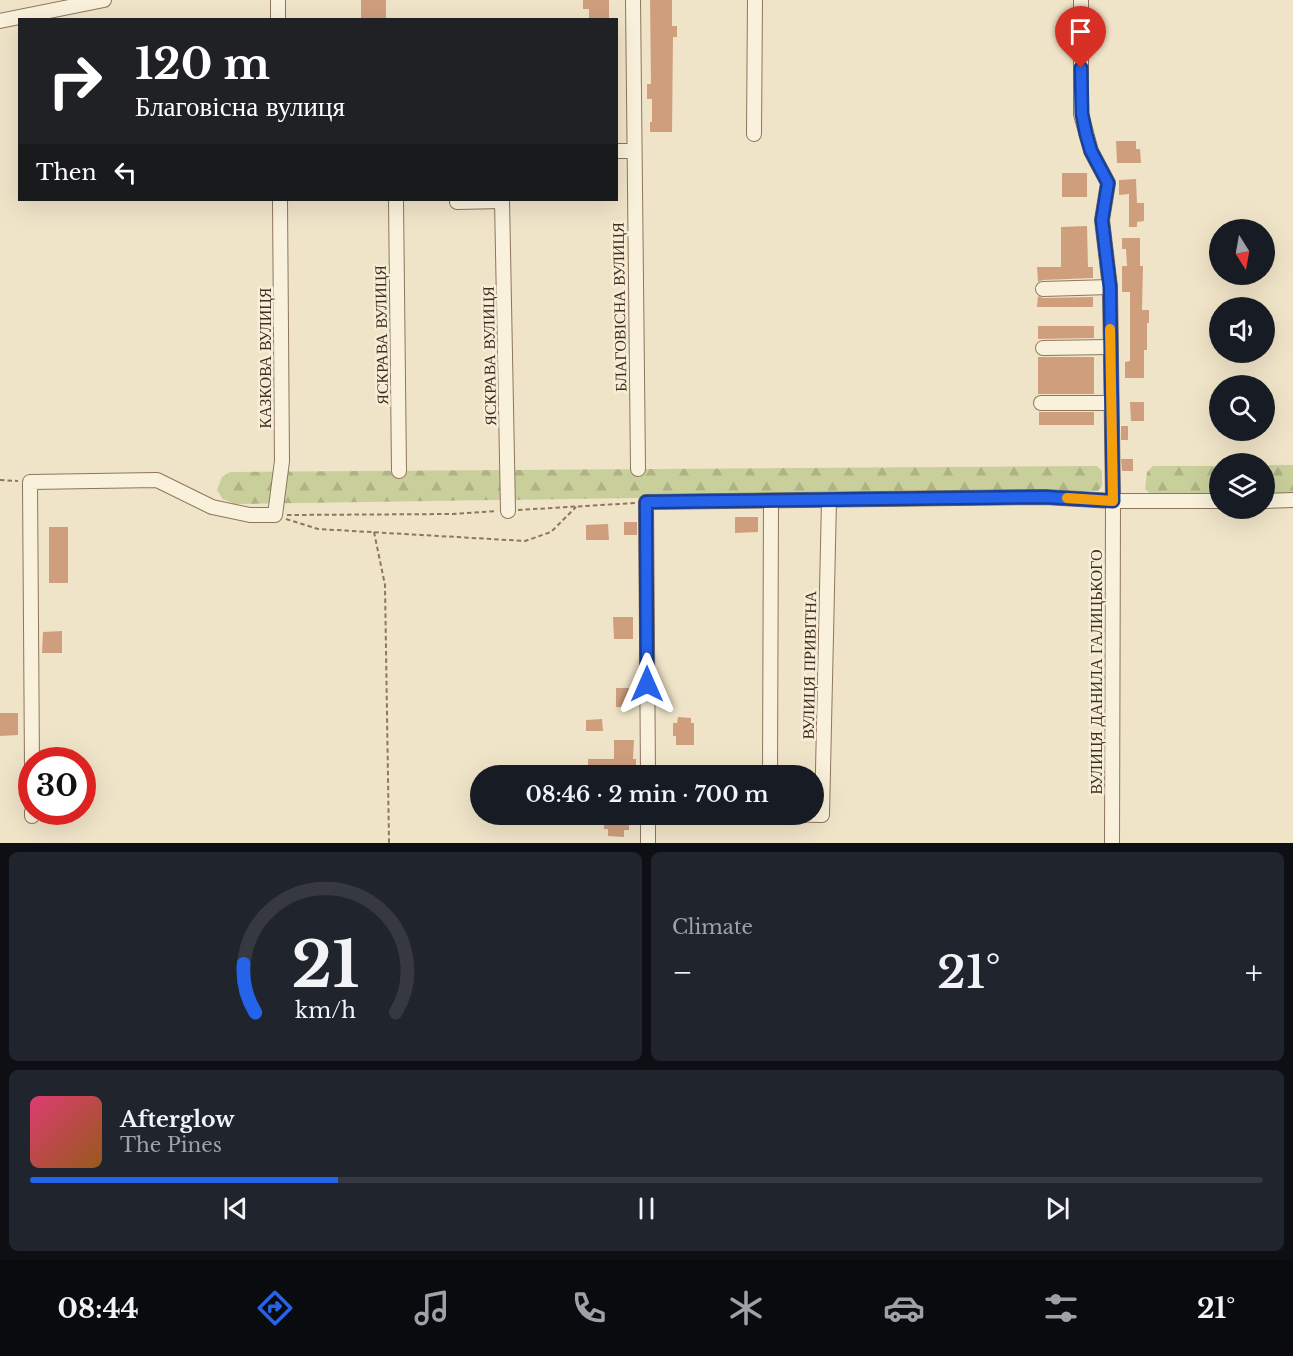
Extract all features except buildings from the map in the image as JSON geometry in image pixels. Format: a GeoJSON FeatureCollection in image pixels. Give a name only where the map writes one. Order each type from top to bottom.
{"type":"FeatureCollection","features":[{"type":"Feature","properties":{"kind":"street"},"geometry":{"type":"LineString","coordinates":[[0,21],[52,5],[104,0]]}},
{"type":"Feature","properties":{"kind":"street"},"geometry":{"type":"LineString","coordinates":[[278,0],[278,18]]}},
{"type":"Feature","properties":{"kind":"street","name":"БЛАГОВІСНА ВУЛИЦЯ"},"geometry":{"type":"LineString","coordinates":[[633,0],[638,469]]}},
{"type":"Feature","properties":{"kind":"street"},"geometry":{"type":"LineString","coordinates":[[754,134],[755,0]]}},
{"type":"Feature","properties":{"kind":"street","name":"ВУЛИЦЯ ДАНИЛА ГАЛИЦЬКОГО"},"geometry":{"type":"LineString","coordinates":[[1081,0],[1082,114],[1091,151],[1108,183],[1102,220],[1110,287],[1113,501],[1112,843]]}},
{"type":"Feature","properties":{"kind":"street"},"geometry":{"type":"LineString","coordinates":[[618,151],[634,151]]}},
{"type":"Feature","properties":{"kind":"street","name":"КАЗКОВА ВУЛИЦЯ"},"geometry":{"type":"LineString","coordinates":[[275,515],[282,461],[280,201]]}},
{"type":"Feature","properties":{"kind":"street","name":"ЯСКРАВА ВУЛИЦЯ"},"geometry":{"type":"LineString","coordinates":[[396,201],[399,471]]}},
{"type":"Feature","properties":{"kind":"street","name":"ЯСКРАВА ВУЛИЦЯ"},"geometry":{"type":"LineString","coordinates":[[457,202],[480,201]]}},
{"type":"Feature","properties":{"kind":"street","name":"ЯСКРАВА ВУЛИЦЯ"},"geometry":{"type":"LineString","coordinates":[[502,201],[508,511]]}},
{"type":"Feature","properties":{"kind":"street"},"geometry":{"type":"LineString","coordinates":[[1043,289],[1110,287]]}},
{"type":"Feature","properties":{"kind":"street"},"geometry":{"type":"LineString","coordinates":[[1043,348],[1110,347]]}},
{"type":"Feature","properties":{"kind":"street"},"geometry":{"type":"LineString","coordinates":[[1041,403],[1111,403]]}},
{"type":"Feature","properties":{"kind":"street"},"geometry":{"type":"LineString","coordinates":[[32,747],[30,482],[157,480],[212,507],[250,515],[275,515]]}},
{"type":"Feature","properties":{"kind":"street"},"geometry":{"type":"LineString","coordinates":[[648,765],[646,502],[1045,497],[1113,501],[1209,501]]}},
{"type":"Feature","properties":{"kind":"street","name":"ВУЛИЦЯ ПРИВІТНА"},"geometry":{"type":"LineString","coordinates":[[823,765],[829,500]]}},
{"type":"Feature","properties":{"kind":"street"},"geometry":{"type":"LineString","coordinates":[[1275,501],[1293,500]]}},
{"type":"Feature","properties":{"kind":"street"},"geometry":{"type":"LineString","coordinates":[[770,765],[771,501]]}},
{"type":"Feature","properties":{"kind":"street"},"geometry":{"type":"LineString","coordinates":[[648,825],[648,843]]}},
{"type":"Feature","properties":{"kind":"path"},"geometry":{"type":"LineString","coordinates":[[0,480],[30,482]]}},
{"type":"Feature","properties":{"kind":"path"},"geometry":{"type":"LineString","coordinates":[[275,515],[453,514],[646,502]]}},
{"type":"Feature","properties":{"kind":"path"},"geometry":{"type":"LineString","coordinates":[[275,515],[318,529],[525,541],[551,532],[576,506]]}},
{"type":"Feature","properties":{"kind":"path"},"geometry":{"type":"LineString","coordinates":[[373,531],[385,585],[389,843]]}},
{"type":"Feature","properties":{"kind":"green space"},"geometry":{"type":"Polygon","coordinates":[[[1275,465],[1293,465],[1293,494],[1275,494],[1275,465]]]}},
{"type":"Feature","properties":{"kind":"green space"},"geometry":{"type":"Polygon","coordinates":[[[1097,466],[1102,471],[1102,486],[1098,491],[235,504],[223,499],[217,490],[222,477],[230,472],[1097,466]]]}},
{"type":"Feature","properties":{"kind":"green space"},"geometry":{"type":"Polygon","coordinates":[[[1153,466],[1209,466],[1209,495],[1152,495],[1145,489],[1147,472],[1153,466]]]}},
{"type":"Feature","properties":{"kind":"slow traffic"},"geometry":{"type":"LineString","coordinates":[[1067,498],[1113,501],[1110,329]]}},
{"type":"Feature","properties":{"kind":"route"},"geometry":{"type":"LineString","coordinates":[[647,684],[646,502],[1045,497],[1113,501],[1110,287],[1102,220],[1108,183],[1091,151],[1086,134],[1082,114],[1081,68]]}}]}
